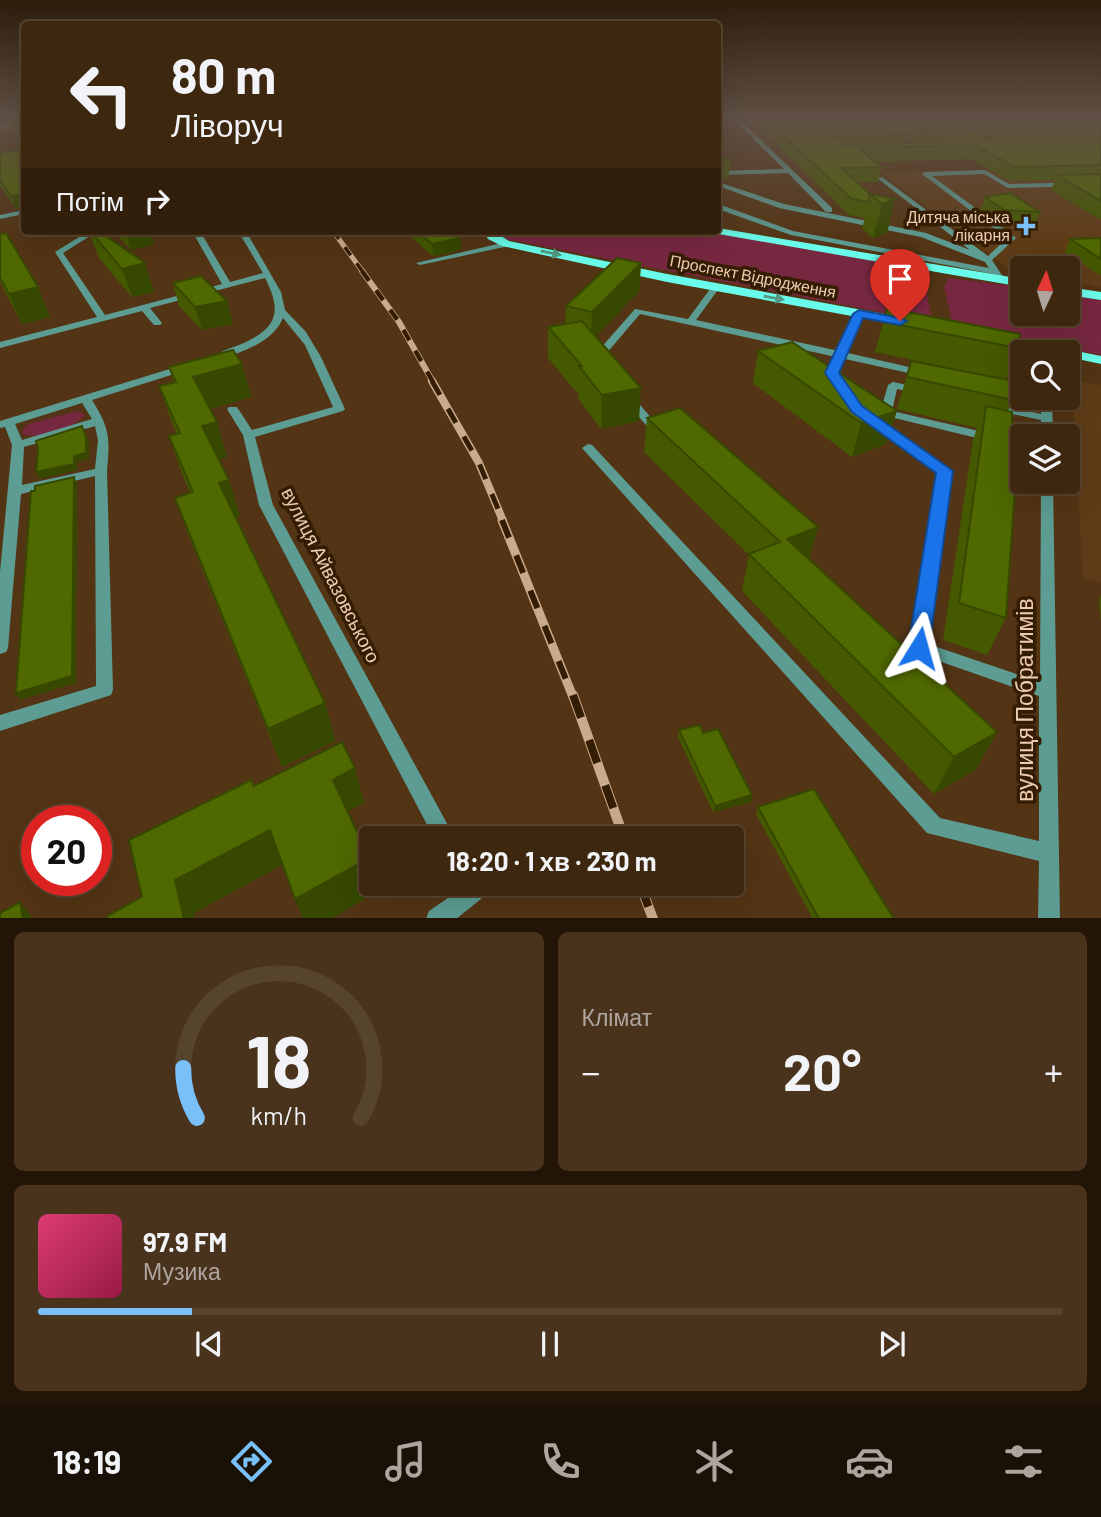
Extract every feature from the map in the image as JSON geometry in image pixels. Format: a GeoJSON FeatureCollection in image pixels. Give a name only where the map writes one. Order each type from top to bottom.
{"type":"FeatureCollection","features":[{"type":"Feature","properties":{"kind":"main road","name":"Проспект Відродження"},"geometry":{"type":"LineString","coordinates":[[721,232],[1010,279]]}},
{"type":"Feature","properties":{"kind":"main road","name":"Проспект Відродження"},"geometry":{"type":"LineString","coordinates":[[491,235],[506,244],[716,287],[918,324]]}},
{"type":"Feature","properties":{"kind":"main road"},"geometry":{"type":"LineString","coordinates":[[1080,293],[1101,296]]}},
{"type":"Feature","properties":{"kind":"main road"},"geometry":{"type":"LineString","coordinates":[[981,337],[1010,343]]}},
{"type":"Feature","properties":{"kind":"main road"},"geometry":{"type":"LineString","coordinates":[[1080,356],[1101,360]]}},
{"type":"Feature","properties":{"kind":"street"},"geometry":{"type":"LineString","coordinates":[[777,159],[829,210]]}},
{"type":"Feature","properties":{"kind":"street"},"geometry":{"type":"LineString","coordinates":[[721,173],[789,171]]}},
{"type":"Feature","properties":{"kind":"street"},"geometry":{"type":"LineString","coordinates":[[988,260],[1012,237],[925,174],[985,172],[1009,186],[1101,184]]}},
{"type":"Feature","properties":{"kind":"street"},"geometry":{"type":"LineString","coordinates":[[880,178],[988,260],[999,276]]}},
{"type":"Feature","properties":{"kind":"street"},"geometry":{"type":"LineString","coordinates":[[721,185],[782,206],[923,235],[988,260]]}},
{"type":"Feature","properties":{"kind":"street"},"geometry":{"type":"LineString","coordinates":[[721,208],[791,233],[999,276]]}},
{"type":"Feature","properties":{"kind":"street"},"geometry":{"type":"LineString","coordinates":[[0,217],[21,213]]}},
{"type":"Feature","properties":{"kind":"street"},"geometry":{"type":"LineString","coordinates":[[780,242],[791,233]]}},
{"type":"Feature","properties":{"kind":"street"},"geometry":{"type":"LineString","coordinates":[[87,235],[59,252],[103,318]]}},
{"type":"Feature","properties":{"kind":"street"},"geometry":{"type":"LineString","coordinates":[[198,235],[227,285]]}},
{"type":"Feature","properties":{"kind":"street"},"geometry":{"type":"LineString","coordinates":[[244,235],[267,275],[283,312],[310,342],[339,409],[249,435]]}},
{"type":"Feature","properties":{"kind":"street"},"geometry":{"type":"LineString","coordinates":[[420,263],[506,244]]}},
{"type":"Feature","properties":{"kind":"street"},"geometry":{"type":"LineString","coordinates":[[0,345],[267,275]]}},
{"type":"Feature","properties":{"kind":"street"},"geometry":{"type":"LineString","coordinates":[[690,322],[716,287]]}},
{"type":"Feature","properties":{"kind":"street"},"geometry":{"type":"LineString","coordinates":[[144,307],[157,323]]}},
{"type":"Feature","properties":{"kind":"street"},"geometry":{"type":"LineString","coordinates":[[604,369],[595,358],[638,311],[932,374]]}},
{"type":"Feature","properties":{"kind":"street"},"geometry":{"type":"LineString","coordinates":[[207,360],[242,349],[269,335],[280,323],[283,312]]}},
{"type":"Feature","properties":{"kind":"street"},"geometry":{"type":"LineString","coordinates":[[845,391],[832,373],[859,314]]}},
{"type":"Feature","properties":{"kind":"street"},"geometry":{"type":"LineString","coordinates":[[0,648],[18,445],[4,424],[195,364]]}},
{"type":"Feature","properties":{"kind":"street"},"geometry":{"type":"LineString","coordinates":[[932,394],[893,385],[886,413],[1010,442]]}},
{"type":"Feature","properties":{"kind":"street"},"geometry":{"type":"LineString","coordinates":[[983,386],[1010,392]]}},
{"type":"Feature","properties":{"kind":"street"},"geometry":{"type":"LineString","coordinates":[[621,389],[656,430]]}},
{"type":"Feature","properties":{"kind":"street"},"geometry":{"type":"LineString","coordinates":[[0,723],[105,690],[101,471],[104,440],[99,421],[85,398]]}},
{"type":"Feature","properties":{"kind":"street"},"geometry":{"type":"LineString","coordinates":[[983,405],[1046,418]]}},
{"type":"Feature","properties":{"kind":"street","name":"вулиця Айвазовського"},"geometry":{"type":"LineString","coordinates":[[233,409],[249,435],[266,505],[439,826]]}},
{"type":"Feature","properties":{"kind":"street"},"geometry":{"type":"LineString","coordinates":[[1045,410],[1046,424]]}},
{"type":"Feature","properties":{"kind":"street"},"geometry":{"type":"LineString","coordinates":[[868,417],[944,471],[919,648],[1048,692]]}},
{"type":"Feature","properties":{"kind":"street"},"geometry":{"type":"LineString","coordinates":[[18,445],[99,421]]}},
{"type":"Feature","properties":{"kind":"street"},"geometry":{"type":"LineString","coordinates":[[588,447],[934,826],[1049,854]]}},
{"type":"Feature","properties":{"kind":"street"},"geometry":{"type":"LineString","coordinates":[[15,491],[101,471]]}},
{"type":"Feature","properties":{"kind":"street","name":"вулиця Побратимів"},"geometry":{"type":"LineString","coordinates":[[1047,494],[1049,918]]}},
{"type":"Feature","properties":{"kind":"street"},"geometry":{"type":"LineString","coordinates":[[438,918],[469,896]]}},
{"type":"Feature","properties":{"kind":"shaded area","name":"Дитяча міська лікарня"},"geometry":{"type":"Polygon","coordinates":[[[1083,167],[1101,176],[1101,287],[1080,283],[1080,256],[1010,256],[1010,270],[881,172],[1083,167]]]}},
{"type":"Feature","properties":{"kind":"shaded area"},"geometry":{"type":"Polygon","coordinates":[[[721,233],[923,270],[932,322],[505,239],[500,235],[721,233]]]}},
{"type":"Feature","properties":{"kind":"shaded area"},"geometry":{"type":"Polygon","coordinates":[[[949,278],[1010,286],[1010,326],[1080,326],[1080,296],[1101,300],[1101,355],[1080,351],[1080,340],[1027,340],[953,325],[944,287],[949,278]]]}},
{"type":"Feature","properties":{"kind":"shaded area"},"geometry":{"type":"Polygon","coordinates":[[[1080,381],[1101,385],[1101,583],[1083,578],[1078,494],[1080,424],[1074,424],[1074,410],[1080,410],[1080,381]]]}},
{"type":"Feature","properties":{"kind":"shaded area"},"geometry":{"type":"Polygon","coordinates":[[[78,411],[84,416],[63,429],[35,436],[21,433],[28,424],[78,411]]]}},
{"type":"Feature","properties":{"kind":"building"},"geometry":{"type":"Polygon","coordinates":[[[0,159],[21,159],[21,194],[11,196],[0,180],[0,159]]]}},
{"type":"Feature","properties":{"kind":"building"},"geometry":{"type":"Polygon","coordinates":[[[808,159],[872,159],[881,167],[841,168],[870,194],[868,202],[852,199],[808,159]]]}},
{"type":"Feature","properties":{"kind":"building"},"geometry":{"type":"Polygon","coordinates":[[[1000,159],[1101,159],[1101,165],[1015,167],[1000,159]]]}},
{"type":"Feature","properties":{"kind":"building"},"geometry":{"type":"Polygon","coordinates":[[[1101,174],[1101,201],[1057,175],[1101,174]]]}},
{"type":"Feature","properties":{"kind":"building"},"geometry":{"type":"Polygon","coordinates":[[[1010,193],[1040,212],[1004,210],[985,197],[1010,193]]]}},
{"type":"Feature","properties":{"kind":"building"},"geometry":{"type":"Polygon","coordinates":[[[870,194],[895,199],[882,204],[870,194]]]}},
{"type":"Feature","properties":{"kind":"building"},"geometry":{"type":"Polygon","coordinates":[[[6,233],[38,287],[9,294],[0,278],[0,234],[6,233]]]}},
{"type":"Feature","properties":{"kind":"building"},"geometry":{"type":"Polygon","coordinates":[[[93,235],[105,235],[145,263],[122,269],[93,235]]]}},
{"type":"Feature","properties":{"kind":"building"},"geometry":{"type":"Polygon","coordinates":[[[422,235],[457,235],[460,238],[432,244],[422,235]]]}},
{"type":"Feature","properties":{"kind":"building"},"geometry":{"type":"Polygon","coordinates":[[[1101,238],[1101,259],[1070,239],[1101,238]]]}},
{"type":"Feature","properties":{"kind":"building"},"geometry":{"type":"Polygon","coordinates":[[[617,258],[641,263],[592,312],[566,306],[617,258]]]}},
{"type":"Feature","properties":{"kind":"building"},"geometry":{"type":"Polygon","coordinates":[[[201,276],[227,301],[195,307],[173,283],[201,276]]]}},
{"type":"Feature","properties":{"kind":"building"},"geometry":{"type":"Polygon","coordinates":[[[887,308],[1020,334],[1019,340],[1010,340],[1010,346],[884,322],[887,308]]]}},
{"type":"Feature","properties":{"kind":"building"},"geometry":{"type":"Polygon","coordinates":[[[582,321],[641,388],[602,395],[579,366],[582,366],[548,327],[582,321]]]}},
{"type":"Feature","properties":{"kind":"building"},"geometry":{"type":"Polygon","coordinates":[[[792,342],[897,411],[861,423],[758,351],[792,342]]]}},
{"type":"Feature","properties":{"kind":"building"},"geometry":{"type":"Polygon","coordinates":[[[233,350],[242,364],[193,377],[217,422],[202,426],[229,480],[219,483],[325,703],[268,729],[175,498],[193,492],[169,436],[180,433],[159,386],[176,382],[169,367],[233,350]]]}},
{"type":"Feature","properties":{"kind":"building"},"geometry":{"type":"Polygon","coordinates":[[[911,361],[1010,380],[1010,399],[907,377],[911,361]]]}},
{"type":"Feature","properties":{"kind":"building"},"geometry":{"type":"Polygon","coordinates":[[[986,406],[1012,412],[1010,494],[1015,494],[1006,618],[959,603],[986,406]]]}},
{"type":"Feature","properties":{"kind":"building"},"geometry":{"type":"Polygon","coordinates":[[[680,408],[818,527],[787,539],[997,732],[954,757],[749,554],[780,542],[647,418],[680,408]]]}},
{"type":"Feature","properties":{"kind":"building"},"geometry":{"type":"Polygon","coordinates":[[[82,426],[86,437],[86,453],[74,456],[74,464],[36,472],[36,441],[82,426]]]}},
{"type":"Feature","properties":{"kind":"building"},"geometry":{"type":"Polygon","coordinates":[[[74,477],[72,676],[16,693],[31,491],[35,491],[35,486],[74,477]]]}},
{"type":"Feature","properties":{"kind":"building"},"geometry":{"type":"Polygon","coordinates":[[[700,725],[703,733],[718,729],[752,795],[715,806],[679,730],[700,725]]]}},
{"type":"Feature","properties":{"kind":"building"},"geometry":{"type":"Polygon","coordinates":[[[342,742],[355,768],[333,780],[359,836],[359,864],[295,899],[270,830],[175,880],[184,918],[107,918],[142,897],[129,840],[251,780],[254,786],[342,742]]]}},
{"type":"Feature","properties":{"kind":"building"},"geometry":{"type":"Polygon","coordinates":[[[814,789],[893,918],[818,918],[758,807],[814,789]]]}},
{"type":"Feature","properties":{"kind":"building"},"geometry":{"type":"Polygon","coordinates":[[[20,902],[23,918],[0,918],[0,913],[20,902]]]}},
{"type":"Feature","properties":{"kind":"railway"},"geometry":{"type":"LineString","coordinates":[[336,235],[363,272]]}},
{"type":"Feature","properties":{"kind":"railway"},"geometry":{"type":"LineString","coordinates":[[362,271],[399,322],[433,382]]}},
{"type":"Feature","properties":{"kind":"railway"},"geometry":{"type":"LineString","coordinates":[[432,381],[479,463],[503,521]]}},
{"type":"Feature","properties":{"kind":"railway"},"geometry":{"type":"LineString","coordinates":[[502,520],[573,697]]}},
{"type":"Feature","properties":{"kind":"railway"},"geometry":{"type":"LineString","coordinates":[[573,695],[620,826]]}},
{"type":"Feature","properties":{"kind":"railway"},"geometry":{"type":"LineString","coordinates":[[644,896],[653,918]]}},
{"type":"Feature","properties":{"kind":"place","name":"Дитяча міська лікарня"},"geometry":{"type":"Point","coordinates":[1026,226]}},
{"type":"Feature","properties":{"kind":"route"},"geometry":{"type":"LineString","coordinates":[[900,321],[859,314],[832,373],[857,409],[944,471],[919,648]]}}]}
